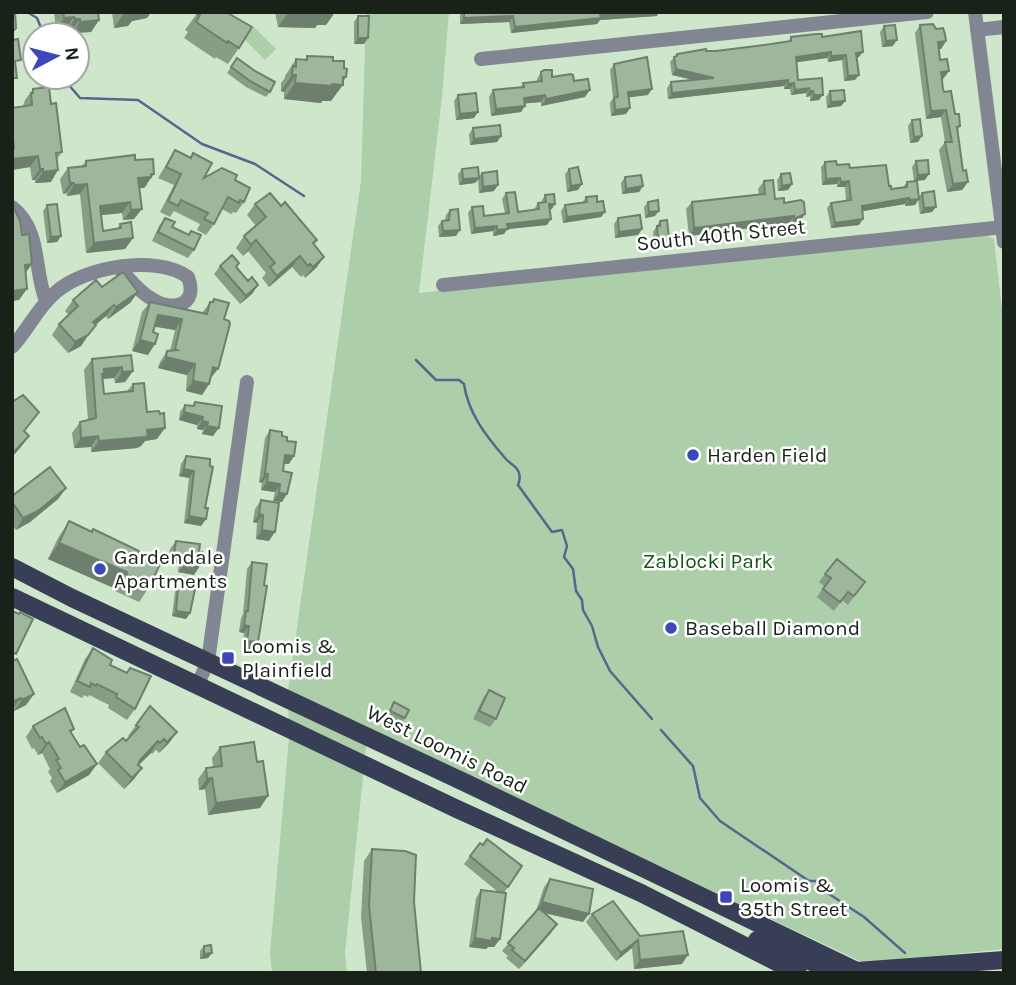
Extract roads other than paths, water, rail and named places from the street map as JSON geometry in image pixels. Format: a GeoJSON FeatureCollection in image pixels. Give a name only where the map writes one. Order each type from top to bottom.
{"type":"FeatureCollection","features":[{"type":"Feature","properties":{"kind":"main road","name":"West Loomis Road"},"geometry":{"type":"LineString","coordinates":[[12,567],[72,598],[468,784],[853,972]]}},
{"type":"Feature","properties":{"kind":"main road"},"geometry":{"type":"LineString","coordinates":[[12,597],[704,924],[798,973]]}},
{"type":"Feature","properties":{"kind":"main road"},"geometry":{"type":"LineString","coordinates":[[457,809],[468,784]]}},
{"type":"Feature","properties":{"kind":"main road"},"geometry":{"type":"LineString","coordinates":[[704,924],[853,972],[1004,960]]}},
{"type":"Feature","properties":{"kind":"main road"},"geometry":{"type":"LineString","coordinates":[[761,953],[764,973]]}},
{"type":"Feature","properties":{"kind":"main road"},"geometry":{"type":"LineString","coordinates":[[931,973],[953,965]]}},
{"type":"Feature","properties":{"kind":"street"},"geometry":{"type":"LineString","coordinates":[[481,59],[927,12]]}},
{"type":"Feature","properties":{"kind":"street"},"geometry":{"type":"LineString","coordinates":[[975,12],[1003,232]]}},
{"type":"Feature","properties":{"kind":"street"},"geometry":{"type":"LineString","coordinates":[[977,30],[1004,27]]}},
{"type":"Feature","properties":{"kind":"street"},"geometry":{"type":"LineString","coordinates":[[12,206],[24,218],[33,234],[40,284],[46,301]]}},
{"type":"Feature","properties":{"kind":"street","name":"South 40th Street"},"geometry":{"type":"LineString","coordinates":[[443,285],[1003,232]]}},
{"type":"Feature","properties":{"kind":"street"},"geometry":{"type":"LineString","coordinates":[[12,347],[46,301],[75,278],[90,273],[119,268],[151,266],[180,272],[188,277],[191,293],[188,300],[181,304],[167,305],[154,301],[119,268]]}},
{"type":"Feature","properties":{"kind":"street"},"geometry":{"type":"LineString","coordinates":[[198,684],[208,661],[247,382]]}},
{"type":"Feature","properties":{"kind":"waterway"},"geometry":{"type":"LineString","coordinates":[[27,12],[38,21]]}},
{"type":"Feature","properties":{"kind":"waterway"},"geometry":{"type":"LineString","coordinates":[[74,91],[80,98],[138,100],[202,144],[255,164],[304,196]]}},
{"type":"Feature","properties":{"kind":"waterway"},"geometry":{"type":"LineString","coordinates":[[416,360],[436,380],[459,380],[464,384],[469,405],[479,424],[518,471],[518,485],[552,532],[562,530],[567,546],[564,557],[573,569],[576,591],[582,600],[583,610],[592,626],[598,647],[610,671],[652,719]]}},
{"type":"Feature","properties":{"kind":"waterway"},"geometry":{"type":"LineString","coordinates":[[661,730],[693,766],[700,798],[720,821],[809,881],[818,881],[826,892],[864,917],[905,953]]}},
{"type":"Feature","properties":{"kind":"place","name":"Harden Field"},"geometry":{"type":"Point","coordinates":[693,455]}},
{"type":"Feature","properties":{"kind":"place","name":"Gardendale Apartments"},"geometry":{"type":"Point","coordinates":[100,569]}},
{"type":"Feature","properties":{"kind":"place","name":"Baseball Diamond"},"geometry":{"type":"Point","coordinates":[671,628]}},
{"type":"Feature","properties":{"kind":"place","name":"Loomis & Plainfield"},"geometry":{"type":"Point","coordinates":[228,658]}},
{"type":"Feature","properties":{"kind":"place","name":"Loomis & 35th Street"},"geometry":{"type":"Point","coordinates":[726,897]}},
{"type":"Feature","properties":{"kind":"park label","name":"Zablocki Park"},"geometry":{"type":"Point","coordinates":[708,561]}}]}
